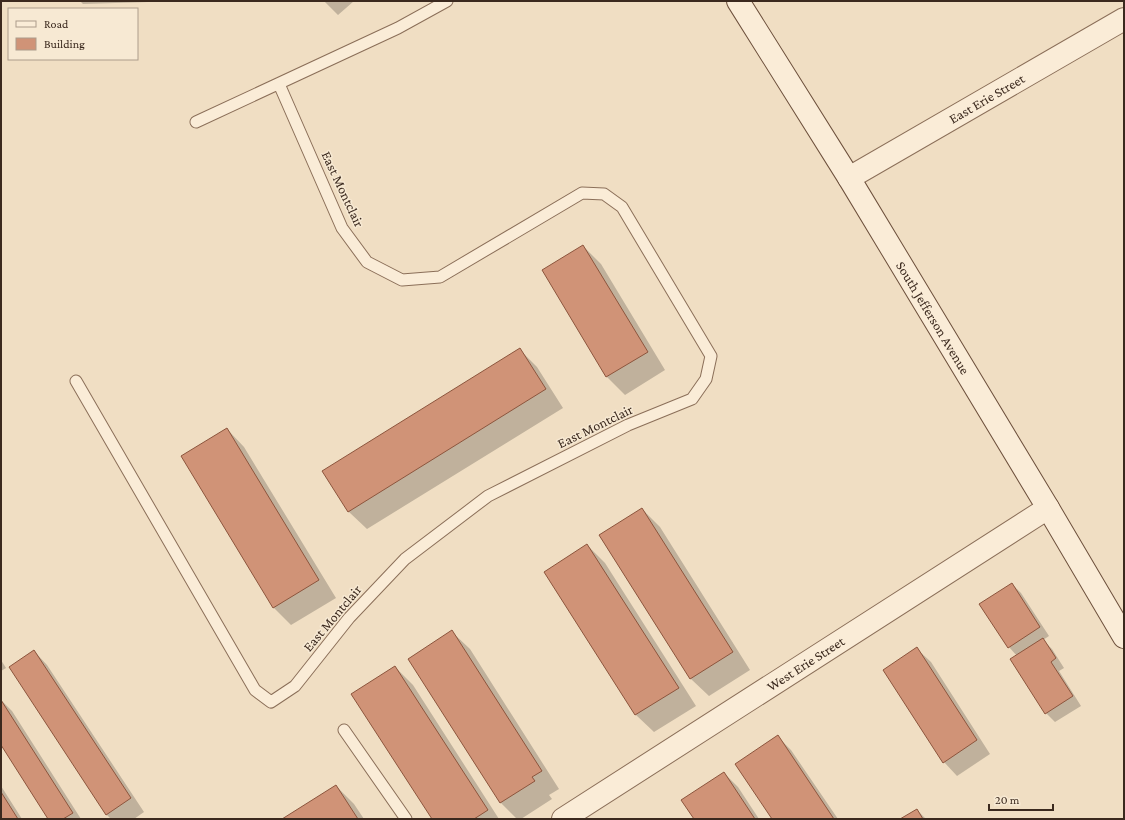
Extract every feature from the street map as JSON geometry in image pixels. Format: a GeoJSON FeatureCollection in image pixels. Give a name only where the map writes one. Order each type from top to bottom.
{"type":"FeatureCollection","features":[{"type":"Feature","properties":{"kind":"street","name":"South Jefferson Avenue"},"geometry":{"type":"LineString","coordinates":[[738,1],[849,178],[1124,637]]}},
{"type":"Feature","properties":{"kind":"street","name":"East Erie Street"},"geometry":{"type":"LineString","coordinates":[[849,178],[1124,19]]}},
{"type":"Feature","properties":{"kind":"street","name":"West Erie Street"},"geometry":{"type":"LineString","coordinates":[[563,819],[1048,508]]}},
{"type":"Feature","properties":{"kind":"lane"},"geometry":{"type":"LineString","coordinates":[[196,122],[398,28],[448,1]]}},
{"type":"Feature","properties":{"kind":"lane","name":"East Montclair"},"geometry":{"type":"LineString","coordinates":[[76,381],[255,690],[271,702],[296,686],[349,618],[405,559],[488,496],[628,425],[692,399],[706,379],[710,356],[622,207],[604,194],[582,193],[440,277],[402,280],[367,262],[342,228],[279,84]]}},
{"type":"Feature","properties":{"kind":"lane"},"geometry":{"type":"LineString","coordinates":[[344,730],[406,819]]}},
{"type":"Feature","properties":{"kind":"building"},"geometry":{"type":"Polygon","coordinates":[[[583,245],[648,352],[606,377],[542,270],[583,245]]]}},
{"type":"Feature","properties":{"kind":"building"},"geometry":{"type":"Polygon","coordinates":[[[520,348],[546,389],[348,512],[322,471],[520,348]]]}},
{"type":"Feature","properties":{"kind":"building"},"geometry":{"type":"Polygon","coordinates":[[[227,428],[319,580],[273,608],[181,456],[227,428]]]}},
{"type":"Feature","properties":{"kind":"building"},"geometry":{"type":"Polygon","coordinates":[[[642,508],[733,652],[690,679],[599,535],[642,508]]]}},
{"type":"Feature","properties":{"kind":"building"},"geometry":{"type":"Polygon","coordinates":[[[587,544],[679,688],[635,715],[544,572],[587,544]]]}},
{"type":"Feature","properties":{"kind":"building"},"geometry":{"type":"Polygon","coordinates":[[[1012,583],[1040,627],[1008,648],[979,604],[1012,583]]]}},
{"type":"Feature","properties":{"kind":"building"},"geometry":{"type":"Polygon","coordinates":[[[452,630],[542,771],[532,777],[535,781],[500,803],[408,659],[452,630]]]}},
{"type":"Feature","properties":{"kind":"building"},"geometry":{"type":"Polygon","coordinates":[[[1043,638],[1056,658],[1051,662],[1073,696],[1045,714],[1010,659],[1043,638]]]}},
{"type":"Feature","properties":{"kind":"building"},"geometry":{"type":"Polygon","coordinates":[[[917,647],[977,740],[943,763],[883,670],[917,647]]]}},
{"type":"Feature","properties":{"kind":"building"},"geometry":{"type":"Polygon","coordinates":[[[34,650],[131,798],[106,815],[9,667],[34,650]]]}},
{"type":"Feature","properties":{"kind":"building"},"geometry":{"type":"Polygon","coordinates":[[[395,666],[488,810],[474,819],[432,819],[351,694],[395,666]]]}},
{"type":"Feature","properties":{"kind":"building"},"geometry":{"type":"Polygon","coordinates":[[[1,700],[73,813],[63,819],[48,819],[1,745],[1,700]]]}},
{"type":"Feature","properties":{"kind":"building"},"geometry":{"type":"Polygon","coordinates":[[[778,735],[834,819],[772,819],[735,764],[778,735]]]}},
{"type":"Feature","properties":{"kind":"building"},"geometry":{"type":"Polygon","coordinates":[[[724,772],[755,819],[694,819],[681,800],[724,772]]]}},
{"type":"Feature","properties":{"kind":"building"},"geometry":{"type":"Polygon","coordinates":[[[336,785],[358,819],[282,819],[336,785]]]}},
{"type":"Feature","properties":{"kind":"building"},"geometry":{"type":"Polygon","coordinates":[[[1,792],[18,819],[1,819],[1,792]]]}},
{"type":"Feature","properties":{"kind":"building"},"geometry":{"type":"Polygon","coordinates":[[[917,809],[923,819],[900,819],[917,809]]]}}]}
